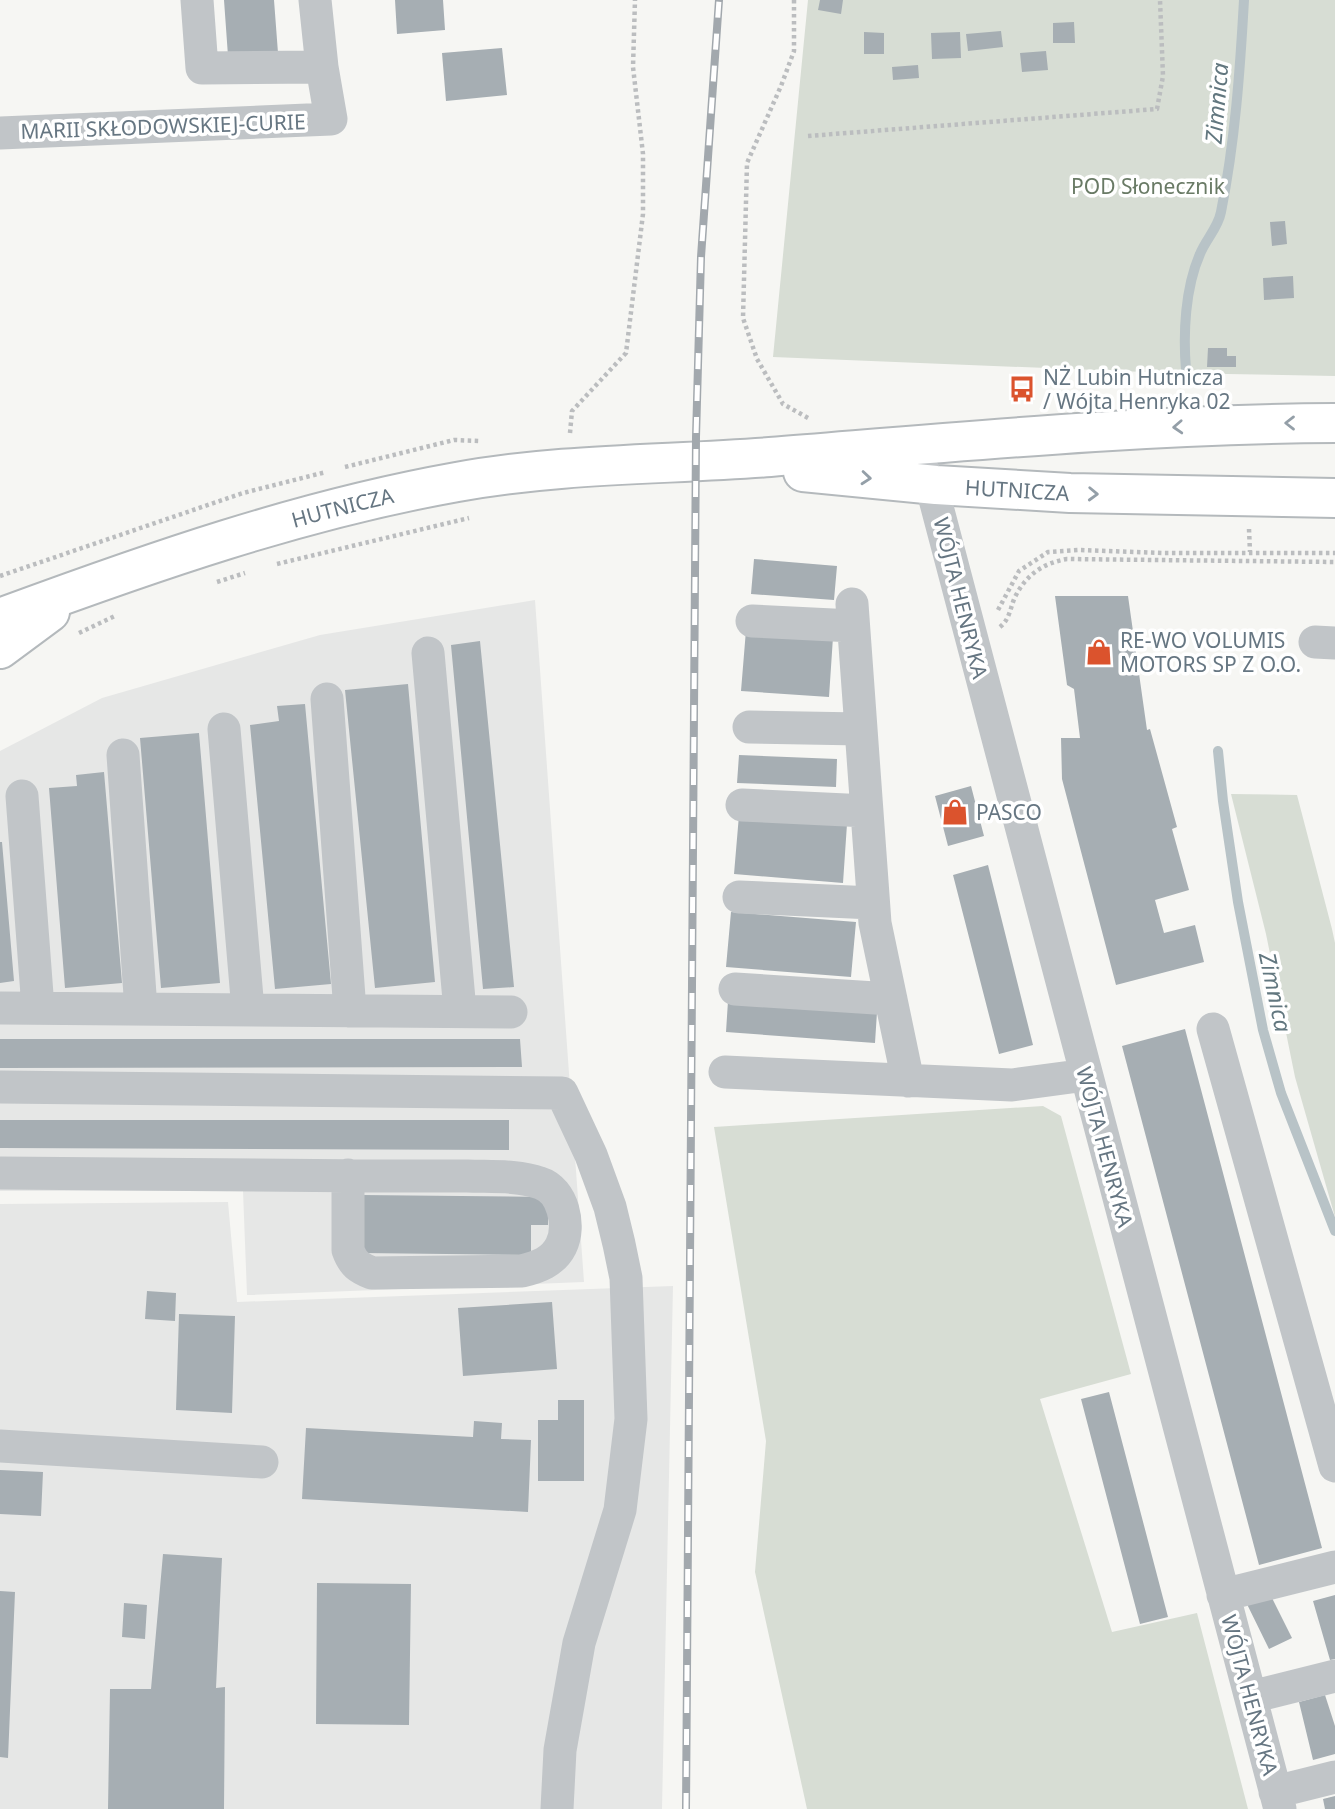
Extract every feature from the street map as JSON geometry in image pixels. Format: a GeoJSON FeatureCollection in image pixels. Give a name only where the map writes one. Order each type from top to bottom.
{"type":"FeatureCollection","features":[{"type":"Feature","properties":{"kind":"main road","name":"HUTNICZA"},"geometry":{"type":"LineString","coordinates":[[7,613],[290,520],[439,485],[536,470],[700,462],[1246,424],[1335,423]]}},
{"type":"Feature","properties":{"kind":"main road","name":"HUTNICZA"},"geometry":{"type":"LineString","coordinates":[[700,462],[932,484],[1070,493],[1335,498]]}},
{"type":"Feature","properties":{"kind":"main road"},"geometry":{"type":"LineString","coordinates":[[0,649],[89,586]]}},
{"type":"Feature","properties":{"kind":"street"},"geometry":{"type":"LineString","coordinates":[[197,0],[202,68],[322,67]]}},
{"type":"Feature","properties":{"kind":"street","name":"MARII SKŁODOWSKIEJ-CURIE"},"geometry":{"type":"LineString","coordinates":[[0,132],[331,119],[315,0]]}},
{"type":"Feature","properties":{"kind":"street"},"geometry":{"type":"LineString","coordinates":[[932,484],[946,464],[990,440]]}},
{"type":"Feature","properties":{"kind":"street","name":"WÓJTA HENRYKA"},"geometry":{"type":"LineString","coordinates":[[896,447],[916,460],[932,484],[1278,1801]]}},
{"type":"Feature","properties":{"kind":"street"},"geometry":{"type":"LineString","coordinates":[[752,621],[853,615],[875,923],[908,1081]]}},
{"type":"Feature","properties":{"kind":"street"},"geometry":{"type":"LineString","coordinates":[[428,653],[460,1011]]}},
{"type":"Feature","properties":{"kind":"street"},"geometry":{"type":"LineString","coordinates":[[327,699],[350,1011]]}},
{"type":"Feature","properties":{"kind":"street"},"geometry":{"type":"LineString","coordinates":[[749,727],[861,729]]}},
{"type":"Feature","properties":{"kind":"street"},"geometry":{"type":"LineString","coordinates":[[224,729],[248,1010]]}},
{"type":"Feature","properties":{"kind":"street"},"geometry":{"type":"LineString","coordinates":[[123,755],[141,1009]]}},
{"type":"Feature","properties":{"kind":"street"},"geometry":{"type":"LineString","coordinates":[[22,796],[38,1008]]}},
{"type":"Feature","properties":{"kind":"street"},"geometry":{"type":"LineString","coordinates":[[742,805],[867,811]]}},
{"type":"Feature","properties":{"kind":"street"},"geometry":{"type":"LineString","coordinates":[[739,897],[873,904]]}},
{"type":"Feature","properties":{"kind":"street"},"geometry":{"type":"LineString","coordinates":[[735,989],[891,999]]}},
{"type":"Feature","properties":{"kind":"street"},"geometry":{"type":"LineString","coordinates":[[0,1008],[511,1012]]}},
{"type":"Feature","properties":{"kind":"street"},"geometry":{"type":"LineString","coordinates":[[1213,1029],[1335,1466]]}},
{"type":"Feature","properties":{"kind":"street"},"geometry":{"type":"LineString","coordinates":[[725,1073],[1012,1085],[1086,1075]]}},
{"type":"Feature","properties":{"kind":"street"},"geometry":{"type":"LineString","coordinates":[[0,1087],[562,1093],[591,1155],[610,1207],[619,1244],[627,1291],[631,1419],[620,1510],[579,1643],[560,1749],[557,1809]]}},
{"type":"Feature","properties":{"kind":"street"},"geometry":{"type":"LineString","coordinates":[[0,1173],[348,1175],[505,1177],[542,1183],[555,1192],[562,1206],[566,1227],[561,1245],[541,1266],[522,1271],[372,1273],[360,1269],[352,1261],[348,1250],[348,1175]]}},
{"type":"Feature","properties":{"kind":"street"},"geometry":{"type":"LineString","coordinates":[[0,1446],[262,1462]]}},
{"type":"Feature","properties":{"kind":"street"},"geometry":{"type":"LineString","coordinates":[[1223,1595],[1335,1567]]}},
{"type":"Feature","properties":{"kind":"street"},"geometry":{"type":"LineString","coordinates":[[1251,1697],[1335,1676]]}},
{"type":"Feature","properties":{"kind":"street"},"geometry":{"type":"LineString","coordinates":[[1278,1801],[1335,1777]]}},
{"type":"Feature","properties":{"kind":"path"},"geometry":{"type":"LineString","coordinates":[[570,441],[572,411],[626,353],[643,214],[643,154],[633,67],[635,0]]}},
{"type":"Feature","properties":{"kind":"path"},"geometry":{"type":"LineString","coordinates":[[794,0],[794,51],[747,163],[744,318],[757,359],[783,404],[820,424]]}},
{"type":"Feature","properties":{"kind":"path"},"geometry":{"type":"LineString","coordinates":[[808,136],[1157,109],[1163,76],[1160,0]]}},
{"type":"Feature","properties":{"kind":"path"},"geometry":{"type":"LineString","coordinates":[[270,566],[473,517]]}},
{"type":"Feature","properties":{"kind":"path"},"geometry":{"type":"LineString","coordinates":[[969,630],[994,616],[1019,571],[1048,552],[1079,550],[1335,553]]}},
{"type":"Feature","properties":{"kind":"path"},"geometry":{"type":"LineString","coordinates":[[969,630],[1001,626],[1007,621],[1016,596],[1036,570],[1051,562],[1067,559],[1335,562]]}},
{"type":"Feature","properties":{"kind":"path"},"geometry":{"type":"LineString","coordinates":[[217,582],[256,570]]}},
{"type":"Feature","properties":{"kind":"path"},"geometry":{"type":"LineString","coordinates":[[69,638],[124,612]]}},
{"type":"Feature","properties":{"kind":"shaded area"},"geometry":{"type":"Polygon","coordinates":[[[535,600],[584,1282],[247,1295],[243,1191],[0,1191],[0,751],[102,698],[320,635],[535,600]]]}},
{"type":"Feature","properties":{"kind":"shaded area"},"geometry":{"type":"Polygon","coordinates":[[[228,1202],[237,1302],[673,1286],[662,1809],[0,1809],[0,1204],[228,1202]]]}},
{"type":"Feature","properties":{"kind":"green space","name":"POD Słonecznik"},"geometry":{"type":"Polygon","coordinates":[[[808,0],[1335,0],[1335,376],[1169,373],[773,357],[808,0]]]}},
{"type":"Feature","properties":{"kind":"green space"},"geometry":{"type":"Polygon","coordinates":[[[1231,794],[1297,795],[1332,929],[1335,943],[1335,1217],[1295,1077],[1266,934],[1231,794]]]}},
{"type":"Feature","properties":{"kind":"green space"},"geometry":{"type":"Polygon","coordinates":[[[1043,1106],[1061,1116],[1131,1374],[1040,1399],[1112,1632],[1197,1613],[1248,1809],[807,1809],[755,1572],[766,1441],[714,1127],[1043,1106]]]}},
{"type":"Feature","properties":{"kind":"building"},"geometry":{"type":"Polygon","coordinates":[[[224,0],[274,0],[278,53],[228,56],[224,0]]]}},
{"type":"Feature","properties":{"kind":"building"},"geometry":{"type":"Polygon","coordinates":[[[395,0],[443,0],[445,30],[397,34],[395,0]]]}},
{"type":"Feature","properties":{"kind":"building"},"geometry":{"type":"Polygon","coordinates":[[[820,0],[843,0],[841,14],[818,10],[820,0]]]}},
{"type":"Feature","properties":{"kind":"building"},"geometry":{"type":"Polygon","coordinates":[[[1074,22],[1075,43],[1053,43],[1053,23],[1074,22]]]}},
{"type":"Feature","properties":{"kind":"building"},"geometry":{"type":"Polygon","coordinates":[[[1001,31],[1003,47],[968,51],[966,34],[1001,31]]]}},
{"type":"Feature","properties":{"kind":"building"},"geometry":{"type":"Polygon","coordinates":[[[864,32],[884,33],[884,54],[864,54],[864,32]]]}},
{"type":"Feature","properties":{"kind":"building"},"geometry":{"type":"Polygon","coordinates":[[[960,32],[961,58],[932,59],[931,33],[960,32]]]}},
{"type":"Feature","properties":{"kind":"building"},"geometry":{"type":"Polygon","coordinates":[[[502,48],[507,95],[446,101],[442,53],[502,48]]]}},
{"type":"Feature","properties":{"kind":"building"},"geometry":{"type":"Polygon","coordinates":[[[1046,51],[1048,70],[1022,72],[1020,53],[1046,51]]]}},
{"type":"Feature","properties":{"kind":"building"},"geometry":{"type":"Polygon","coordinates":[[[918,65],[919,78],[893,80],[892,67],[918,65]]]}},
{"type":"Feature","properties":{"kind":"building"},"geometry":{"type":"Polygon","coordinates":[[[1285,221],[1287,244],[1272,246],[1270,222],[1285,221]]]}},
{"type":"Feature","properties":{"kind":"building"},"geometry":{"type":"Polygon","coordinates":[[[1293,276],[1294,298],[1264,300],[1263,278],[1293,276]]]}},
{"type":"Feature","properties":{"kind":"building"},"geometry":{"type":"Polygon","coordinates":[[[1208,348],[1227,348],[1227,356],[1236,356],[1236,367],[1207,367],[1208,348]]]}},
{"type":"Feature","properties":{"kind":"building"},"geometry":{"type":"Polygon","coordinates":[[[754,559],[837,566],[834,600],[751,594],[754,559]]]}},
{"type":"Feature","properties":{"kind":"building"},"geometry":{"type":"Polygon","coordinates":[[[1055,596],[1128,596],[1147,730],[1150,729],[1177,827],[1172,829],[1189,890],[1155,900],[1164,933],[1195,925],[1204,962],[1116,985],[1062,779],[1061,738],[1080,738],[1074,689],[1067,685],[1055,596]]]}},
{"type":"Feature","properties":{"kind":"building"},"geometry":{"type":"Polygon","coordinates":[[[746,630],[833,637],[829,697],[741,691],[746,630]]]}},
{"type":"Feature","properties":{"kind":"building"},"geometry":{"type":"Polygon","coordinates":[[[480,641],[514,987],[483,989],[451,645],[480,641]]]}},
{"type":"Feature","properties":{"kind":"building"},"geometry":{"type":"Polygon","coordinates":[[[408,684],[435,982],[375,988],[345,690],[408,684]]]}},
{"type":"Feature","properties":{"kind":"building"},"geometry":{"type":"Polygon","coordinates":[[[305,704],[331,984],[275,989],[250,725],[279,721],[277,706],[305,704]]]}},
{"type":"Feature","properties":{"kind":"building"},"geometry":{"type":"Polygon","coordinates":[[[199,733],[220,983],[161,988],[140,738],[199,733]]]}},
{"type":"Feature","properties":{"kind":"building"},"geometry":{"type":"Polygon","coordinates":[[[739,755],[837,759],[836,787],[737,783],[739,755]]]}},
{"type":"Feature","properties":{"kind":"building"},"geometry":{"type":"Polygon","coordinates":[[[104,772],[122,983],[65,988],[49,788],[77,786],[76,775],[104,772]]]}},
{"type":"Feature","properties":{"kind":"building"},"geometry":{"type":"Polygon","coordinates":[[[971,786],[984,836],[948,846],[935,796],[971,786]]]}},
{"type":"Feature","properties":{"kind":"building"},"geometry":{"type":"Polygon","coordinates":[[[739,815],[847,824],[843,883],[734,874],[739,815]]]}},
{"type":"Feature","properties":{"kind":"building"},"geometry":{"type":"Polygon","coordinates":[[[0,842],[14,981],[0,983],[0,842]]]}},
{"type":"Feature","properties":{"kind":"building"},"geometry":{"type":"Polygon","coordinates":[[[988,865],[1033,1045],[999,1054],[953,875],[988,865]]]}},
{"type":"Feature","properties":{"kind":"building"},"geometry":{"type":"Polygon","coordinates":[[[731,912],[856,922],[851,977],[726,967],[731,912]]]}},
{"type":"Feature","properties":{"kind":"building"},"geometry":{"type":"Polygon","coordinates":[[[728,1001],[877,1012],[875,1043],[726,1032],[728,1001]]]}},
{"type":"Feature","properties":{"kind":"building"},"geometry":{"type":"Polygon","coordinates":[[[1185,1029],[1322,1548],[1259,1565],[1122,1046],[1185,1029]]]}},
{"type":"Feature","properties":{"kind":"building"},"geometry":{"type":"Polygon","coordinates":[[[0,1039],[520,1039],[522,1067],[0,1068],[0,1039]]]}},
{"type":"Feature","properties":{"kind":"building"},"geometry":{"type":"Polygon","coordinates":[[[0,1120],[509,1120],[509,1150],[0,1148],[0,1120]]]}},
{"type":"Feature","properties":{"kind":"building"},"geometry":{"type":"Polygon","coordinates":[[[361,1195],[548,1197],[548,1225],[531,1225],[531,1255],[361,1253],[361,1195]]]}},
{"type":"Feature","properties":{"kind":"building"},"geometry":{"type":"Polygon","coordinates":[[[147,1291],[176,1293],[175,1321],[145,1319],[147,1291]]]}},
{"type":"Feature","properties":{"kind":"building"},"geometry":{"type":"Polygon","coordinates":[[[552,1302],[557,1369],[463,1376],[458,1308],[552,1302]]]}},
{"type":"Feature","properties":{"kind":"building"},"geometry":{"type":"Polygon","coordinates":[[[179,1314],[235,1316],[232,1413],[176,1410],[179,1314]]]}},
{"type":"Feature","properties":{"kind":"building"},"geometry":{"type":"Polygon","coordinates":[[[1109,1392],[1168,1617],[1140,1624],[1081,1399],[1109,1392]]]}},
{"type":"Feature","properties":{"kind":"building"},"geometry":{"type":"Polygon","coordinates":[[[558,1400],[584,1400],[584,1481],[538,1481],[538,1420],[558,1420],[558,1400]]]}},
{"type":"Feature","properties":{"kind":"building"},"geometry":{"type":"Polygon","coordinates":[[[474,1421],[502,1423],[501,1439],[531,1440],[528,1512],[302,1499],[306,1428],[473,1437],[474,1421]]]}},
{"type":"Feature","properties":{"kind":"building"},"geometry":{"type":"Polygon","coordinates":[[[0,1470],[43,1472],[41,1516],[0,1514],[0,1470]]]}},
{"type":"Feature","properties":{"kind":"building"},"geometry":{"type":"Polygon","coordinates":[[[163,1554],[222,1558],[216,1688],[225,1687],[224,1809],[108,1809],[110,1689],[151,1689],[163,1554]]]}},
{"type":"Feature","properties":{"kind":"building"},"geometry":{"type":"Polygon","coordinates":[[[317,1583],[411,1584],[409,1725],[316,1724],[317,1583]]]}},
{"type":"Feature","properties":{"kind":"building"},"geometry":{"type":"Polygon","coordinates":[[[1266,1586],[1292,1638],[1269,1649],[1243,1596],[1266,1586]]]}},
{"type":"Feature","properties":{"kind":"building"},"geometry":{"type":"Polygon","coordinates":[[[0,1591],[15,1592],[8,1758],[0,1757],[0,1591]]]}},
{"type":"Feature","properties":{"kind":"building"},"geometry":{"type":"Polygon","coordinates":[[[1335,1595],[1335,1659],[1330,1660],[1313,1601],[1335,1595]]]}},
{"type":"Feature","properties":{"kind":"building"},"geometry":{"type":"Polygon","coordinates":[[[124,1603],[147,1605],[145,1639],[122,1637],[124,1603]]]}},
{"type":"Feature","properties":{"kind":"building"},"geometry":{"type":"Polygon","coordinates":[[[1325,1695],[1335,1726],[1335,1754],[1313,1760],[1299,1702],[1325,1695]]]}},
{"type":"Feature","properties":{"kind":"building"},"geometry":{"type":"Polygon","coordinates":[[[1335,1796],[1335,1809],[1325,1809],[1323,1799],[1335,1796]]]}},
{"type":"Feature","properties":{"kind":"waterway","name":"Zimnica"},"geometry":{"type":"LineString","coordinates":[[1186,370],[1185,326],[1191,281],[1200,254],[1219,218],[1226,186],[1236,106],[1244,0]]}},
{"type":"Feature","properties":{"kind":"waterway","name":"Zimnica"},"geometry":{"type":"LineString","coordinates":[[1218,751],[1238,902],[1263,1030],[1281,1093],[1335,1231]]}},
{"type":"Feature","properties":{"kind":"railway"},"geometry":{"type":"LineString","coordinates":[[686,1809],[696,437],[701,257],[719,0]]}},
{"type":"Feature","properties":{"kind":"place","name":"NŻ Lubin Hutnicza / Wójta Henryka 02"},"geometry":{"type":"Point","coordinates":[1022,389]}},
{"type":"Feature","properties":{"kind":"place","name":"RE-WO VOLUMIS MOTORS SP Z O.O."},"geometry":{"type":"Point","coordinates":[1099,652]}},
{"type":"Feature","properties":{"kind":"place","name":"PASCO"},"geometry":{"type":"Point","coordinates":[955,812]}}]}
